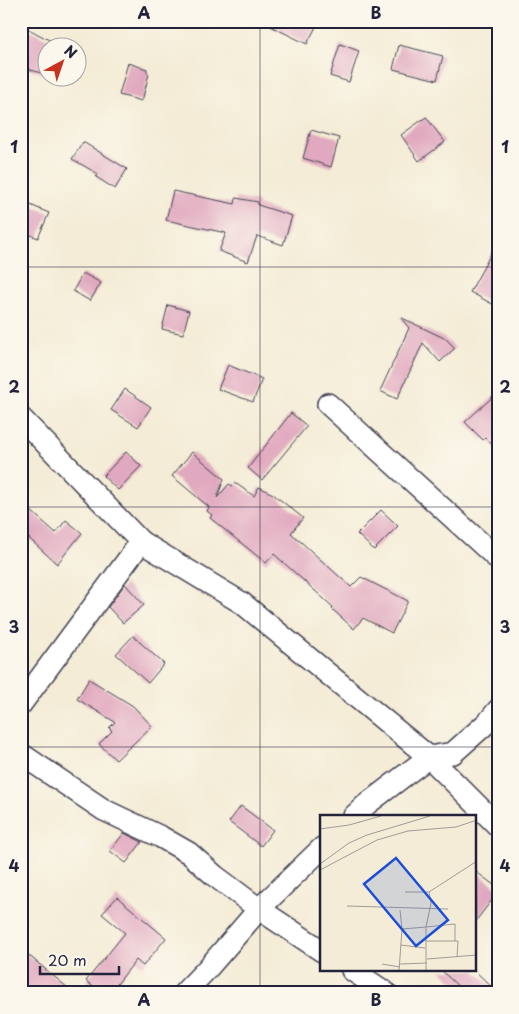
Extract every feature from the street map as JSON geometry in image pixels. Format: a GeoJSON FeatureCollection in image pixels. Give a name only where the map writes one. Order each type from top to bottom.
{"type":"FeatureCollection","features":[{"type":"Feature","properties":{"kind":"street"},"geometry":{"type":"LineString","coordinates":[[328,404],[498,559]]}},
{"type":"Feature","properties":{"kind":"street"},"geometry":{"type":"LineString","coordinates":[[21,418],[141,542],[242,603],[429,757],[498,826]]}},
{"type":"Feature","properties":{"kind":"street"},"geometry":{"type":"LineString","coordinates":[[21,704],[141,542]]}},
{"type":"Feature","properties":{"kind":"street"},"geometry":{"type":"LineString","coordinates":[[355,815],[429,757],[453,753],[489,721],[498,710]]}},
{"type":"Feature","properties":{"kind":"street"},"geometry":{"type":"LineString","coordinates":[[21,754],[104,810],[161,837],[189,853],[259,909],[320,950]]}},
{"type":"Feature","properties":{"kind":"street"},"geometry":{"type":"LineString","coordinates":[[184,993],[259,909],[320,850]]}},
{"type":"Feature","properties":{"kind":"street"},"geometry":{"type":"LineString","coordinates":[[355,972],[386,993]]}},
{"type":"Feature","properties":{"kind":"building"},"geometry":{"type":"Polygon","coordinates":[[[260,21],[319,21],[307,44],[260,21]]]}},
{"type":"Feature","properties":{"kind":"building"},"geometry":{"type":"Polygon","coordinates":[[[21,25],[45,38],[38,38],[38,72],[21,67],[21,25]]]}},
{"type":"Feature","properties":{"kind":"building"},"geometry":{"type":"Polygon","coordinates":[[[340,44],[359,51],[349,82],[330,76],[340,44]]]}},
{"type":"Feature","properties":{"kind":"building"},"geometry":{"type":"Polygon","coordinates":[[[399,45],[443,56],[437,80],[393,69],[399,45]]]}},
{"type":"Feature","properties":{"kind":"building"},"geometry":{"type":"Polygon","coordinates":[[[128,63],[147,69],[149,74],[142,101],[119,95],[128,63]]]}},
{"type":"Feature","properties":{"kind":"building"},"geometry":{"type":"Polygon","coordinates":[[[426,117],[445,142],[419,161],[401,135],[426,117]]]}},
{"type":"Feature","properties":{"kind":"building"},"geometry":{"type":"Polygon","coordinates":[[[311,130],[339,138],[331,167],[303,158],[311,130]]]}},
{"type":"Feature","properties":{"kind":"building"},"geometry":{"type":"Polygon","coordinates":[[[83,142],[127,169],[115,189],[96,177],[98,174],[72,159],[83,142]]]}},
{"type":"Feature","properties":{"kind":"building"},"geometry":{"type":"Polygon","coordinates":[[[173,191],[235,204],[236,198],[258,202],[258,205],[292,216],[283,245],[257,236],[248,262],[219,251],[226,233],[166,220],[173,191]]]}},
{"type":"Feature","properties":{"kind":"building"},"geometry":{"type":"Polygon","coordinates":[[[21,201],[49,213],[38,238],[21,231],[21,201]]]}},
{"type":"Feature","properties":{"kind":"building"},"geometry":{"type":"Polygon","coordinates":[[[498,241],[498,307],[470,292],[498,241]]]}},
{"type":"Feature","properties":{"kind":"building"},"geometry":{"type":"Polygon","coordinates":[[[83,273],[101,283],[90,301],[73,291],[83,273]]]}},
{"type":"Feature","properties":{"kind":"building"},"geometry":{"type":"Polygon","coordinates":[[[168,305],[189,311],[183,334],[162,329],[168,305]]]}},
{"type":"Feature","properties":{"kind":"building"},"geometry":{"type":"Polygon","coordinates":[[[400,317],[446,339],[455,348],[440,362],[423,343],[397,399],[380,391],[409,328],[400,317]]]}},
{"type":"Feature","properties":{"kind":"building"},"geometry":{"type":"Polygon","coordinates":[[[228,365],[262,379],[253,402],[218,389],[228,365]]]}},
{"type":"Feature","properties":{"kind":"building"},"geometry":{"type":"Polygon","coordinates":[[[125,389],[151,407],[138,427],[111,410],[125,389]]]}},
{"type":"Feature","properties":{"kind":"building"},"geometry":{"type":"Polygon","coordinates":[[[498,392],[498,450],[485,438],[483,440],[465,422],[498,392]]]}},
{"type":"Feature","properties":{"kind":"building"},"geometry":{"type":"Polygon","coordinates":[[[291,413],[307,426],[262,480],[248,468],[291,413]]]}},
{"type":"Feature","properties":{"kind":"building"},"geometry":{"type":"Polygon","coordinates":[[[126,452],[141,466],[118,490],[103,476],[126,452]]]}},
{"type":"Feature","properties":{"kind":"building"},"geometry":{"type":"Polygon","coordinates":[[[192,452],[224,479],[217,498],[229,484],[232,486],[235,483],[254,496],[259,487],[273,494],[303,518],[291,533],[351,587],[361,577],[408,601],[392,633],[363,618],[354,629],[332,609],[333,607],[274,554],[266,563],[210,518],[212,515],[207,511],[209,507],[172,476],[192,452]]]}},
{"type":"Feature","properties":{"kind":"building"},"geometry":{"type":"Polygon","coordinates":[[[21,502],[56,533],[66,520],[82,533],[57,564],[21,531],[21,502]]]}},
{"type":"Feature","properties":{"kind":"building"},"geometry":{"type":"Polygon","coordinates":[[[381,510],[398,526],[374,550],[357,534],[381,510]]]}},
{"type":"Feature","properties":{"kind":"building"},"geometry":{"type":"Polygon","coordinates":[[[125,584],[144,605],[123,623],[108,607],[125,584]]]}},
{"type":"Feature","properties":{"kind":"building"},"geometry":{"type":"Polygon","coordinates":[[[133,636],[164,664],[148,683],[116,654],[133,636]]]}},
{"type":"Feature","properties":{"kind":"building"},"geometry":{"type":"Polygon","coordinates":[[[89,679],[133,706],[152,726],[116,760],[99,744],[112,731],[109,728],[115,722],[77,699],[89,679]]]}},
{"type":"Feature","properties":{"kind":"building"},"geometry":{"type":"Polygon","coordinates":[[[241,806],[273,830],[261,846],[229,822],[241,806]]]}},
{"type":"Feature","properties":{"kind":"building"},"geometry":{"type":"Polygon","coordinates":[[[124,833],[142,842],[126,863],[110,851],[124,833]]]}},
{"type":"Feature","properties":{"kind":"building"},"geometry":{"type":"Polygon","coordinates":[[[476,872],[498,888],[498,892],[476,921],[476,872]]]}},
{"type":"Feature","properties":{"kind":"building"},"geometry":{"type":"Polygon","coordinates":[[[117,897],[166,938],[143,966],[136,960],[110,993],[101,993],[86,981],[125,933],[102,914],[117,897]]]}},
{"type":"Feature","properties":{"kind":"building"},"geometry":{"type":"Polygon","coordinates":[[[21,949],[74,993],[21,993],[21,949]]]}},
{"type":"Feature","properties":{"kind":"building"},"geometry":{"type":"Polygon","coordinates":[[[443,972],[476,972],[498,993],[465,993],[443,972]]]}}]}
